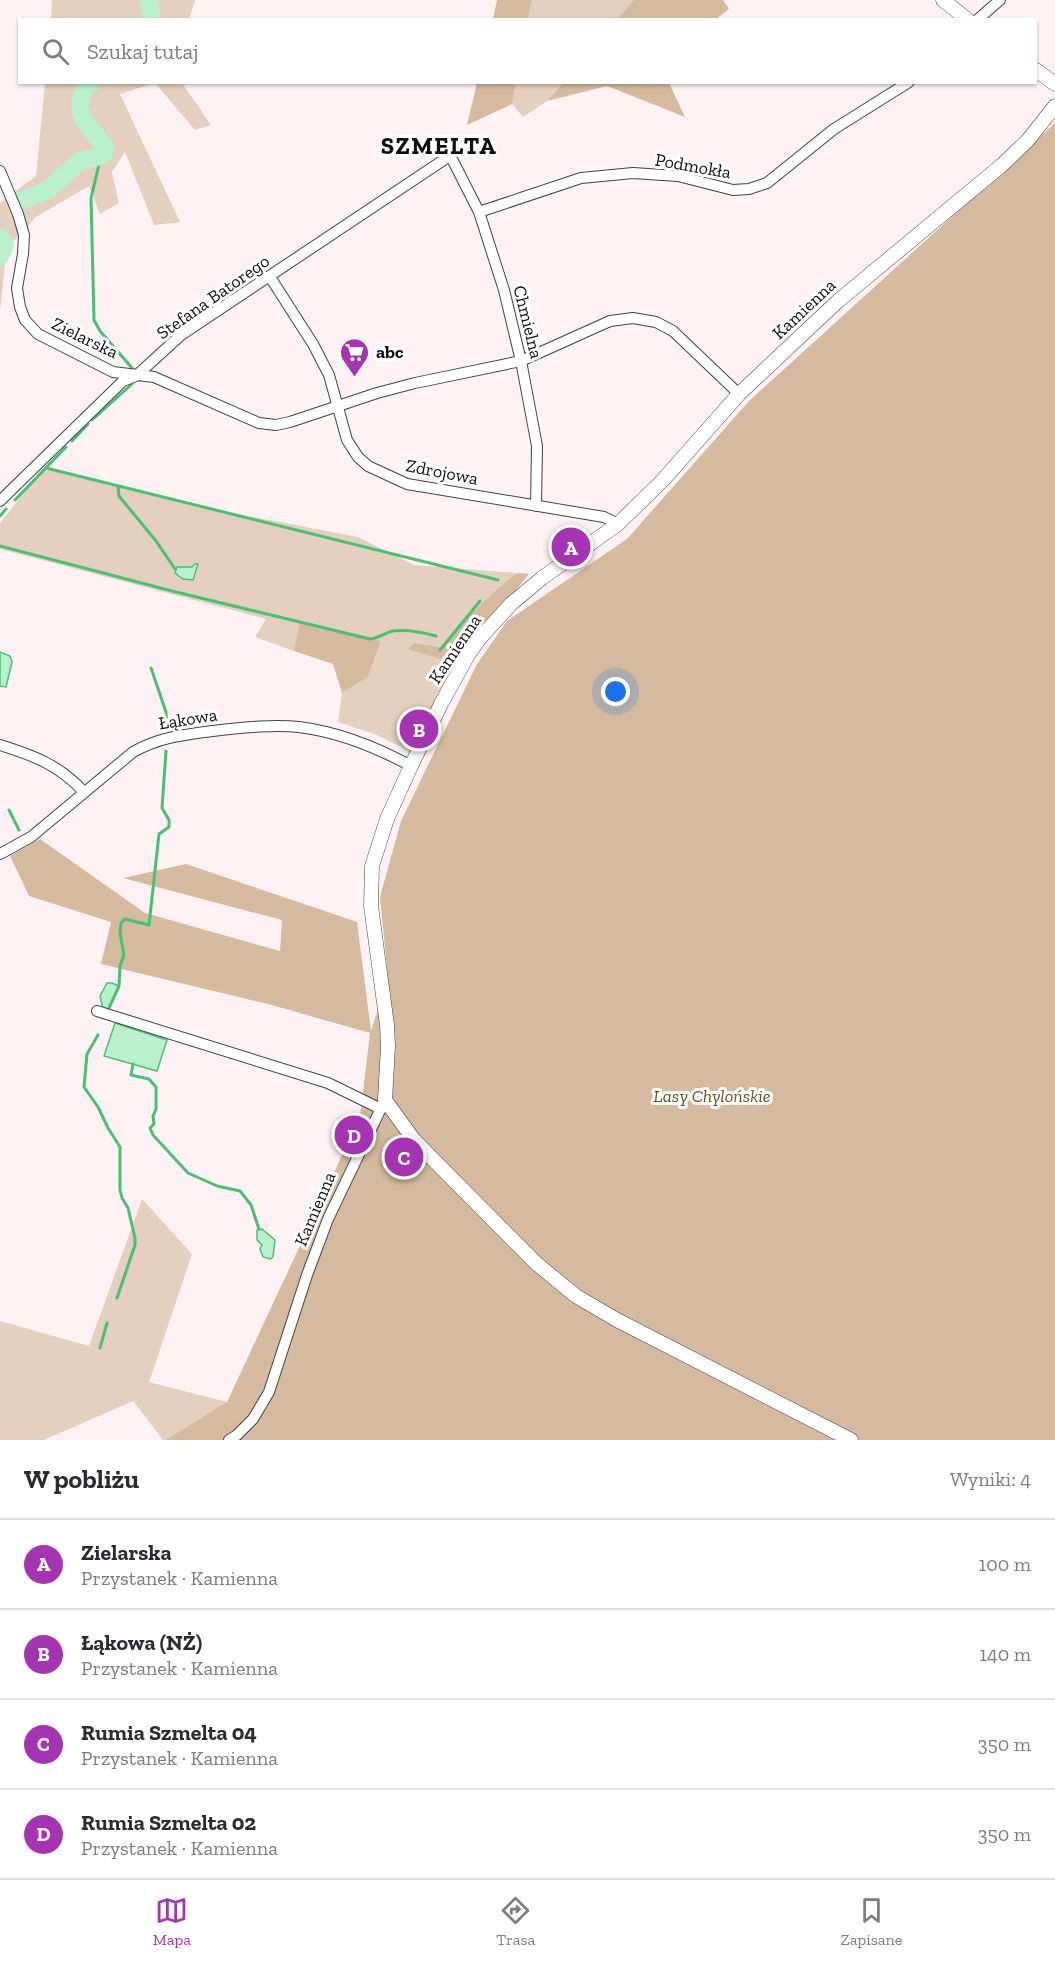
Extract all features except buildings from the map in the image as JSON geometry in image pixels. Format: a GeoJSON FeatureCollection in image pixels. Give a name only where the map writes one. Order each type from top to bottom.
{"type":"FeatureCollection","features":[{"type":"Feature","properties":{"kind":"street"},"geometry":{"type":"LineString","coordinates":[[943,0],[966,18]]}},
{"type":"Feature","properties":{"kind":"street"},"geometry":{"type":"LineString","coordinates":[[979,18],[1000,0]]}},
{"type":"Feature","properties":{"kind":"street"},"geometry":{"type":"LineString","coordinates":[[1037,71],[1055,84]]}},
{"type":"Feature","properties":{"kind":"street","name":"Podmokła"},"geometry":{"type":"LineString","coordinates":[[479,212],[581,178],[633,173],[678,176],[734,190],[749,189],[767,183],[834,129],[906,84]]}},
{"type":"Feature","properties":{"kind":"street","name":"Kamienna"},"geometry":{"type":"LineString","coordinates":[[229,1440],[253,1419],[269,1392],[328,1219],[383,1105],[388,1046],[371,906],[370,880],[375,851],[411,766],[460,667],[491,624],[527,590],[618,524],[663,480],[739,394],[838,301],[1002,165],[1028,140],[1055,106]]}},
{"type":"Feature","properties":{"kind":"street","name":"Stefana Batorego"},"geometry":{"type":"LineString","coordinates":[[0,501],[100,401],[123,381],[136,376],[182,335],[466,145]]}},
{"type":"Feature","properties":{"kind":"street","name":"Chmielna"},"geometry":{"type":"LineString","coordinates":[[450,155],[479,212],[504,290],[521,361],[537,446],[536,506]]}},
{"type":"Feature","properties":{"kind":"street","name":"Zielarska"},"geometry":{"type":"LineString","coordinates":[[0,171],[24,235],[17,288],[20,307],[26,320],[38,333],[113,372],[154,377],[259,423],[276,425],[290,422],[415,383],[521,361],[610,321],[633,318],[656,322],[673,331],[739,394]]}},
{"type":"Feature","properties":{"kind":"street","name":"Zdrojowa"},"geometry":{"type":"LineString","coordinates":[[270,277],[313,344],[329,375],[347,440],[368,466],[407,484],[604,517],[618,524]]}},
{"type":"Feature","properties":{"kind":"street","name":"Łąkowa"},"geometry":{"type":"LineString","coordinates":[[0,854],[31,837],[134,752],[152,741],[174,736],[225,730],[298,727],[334,734],[384,751],[411,766]]}},
{"type":"Feature","properties":{"kind":"street"},"geometry":{"type":"LineString","coordinates":[[0,745],[49,762],[71,777],[84,792]]}},
{"type":"Feature","properties":{"kind":"street"},"geometry":{"type":"LineString","coordinates":[[97,1011],[328,1083],[383,1105],[498,1226],[537,1264],[576,1296],[627,1325],[851,1440]]}},
{"type":"Feature","properties":{"kind":"shaded area"},"geometry":{"type":"Polygon","coordinates":[[[52,0],[195,0],[189,18],[51,18],[52,0]]]}},
{"type":"Feature","properties":{"kind":"shaded area"},"geometry":{"type":"Polygon","coordinates":[[[532,0],[634,0],[618,18],[528,18],[532,0]]]}},
{"type":"Feature","properties":{"kind":"shaded area"},"geometry":{"type":"Polygon","coordinates":[[[45,84],[152,84],[120,94],[180,222],[154,225],[125,152],[112,172],[119,203],[100,214],[89,186],[36,217],[7,248],[0,310],[0,203],[36,176],[45,84]]]}},
{"type":"Feature","properties":{"kind":"shaded area"},"geometry":{"type":"Polygon","coordinates":[[[156,84],[183,84],[211,125],[195,130],[156,84]]]}},
{"type":"Feature","properties":{"kind":"shaded area"},"geometry":{"type":"Polygon","coordinates":[[[516,84],[562,84],[547,101],[523,117],[512,104],[516,84]]]}},
{"type":"Feature","properties":{"kind":"shaded area"},"geometry":{"type":"Polygon","coordinates":[[[43,469],[191,505],[358,537],[414,565],[517,573],[477,608],[441,647],[416,643],[409,649],[456,664],[410,752],[377,735],[338,722],[342,693],[368,677],[381,641],[301,622],[294,651],[255,637],[266,619],[0,549],[0,523],[43,469]]]}},
{"type":"Feature","properties":{"kind":"shaded area"},"geometry":{"type":"Polygon","coordinates":[[[198,564],[193,580],[183,579],[175,573],[177,567],[192,567],[198,564]]]}},
{"type":"Feature","properties":{"kind":"shaded area"},"geometry":{"type":"Polygon","coordinates":[[[0,652],[10,656],[12,662],[6,687],[0,686],[0,652]]]}},
{"type":"Feature","properties":{"kind":"shaded area"},"geometry":{"type":"Polygon","coordinates":[[[107,983],[119,986],[108,1010],[103,1009],[100,996],[107,983]]]}},
{"type":"Feature","properties":{"kind":"shaded area"},"geometry":{"type":"Polygon","coordinates":[[[115,1023],[167,1040],[157,1071],[104,1056],[115,1023]]]}},
{"type":"Feature","properties":{"kind":"shaded area"},"geometry":{"type":"Polygon","coordinates":[[[142,1199],[192,1254],[149,1382],[227,1402],[172,1440],[163,1440],[133,1401],[44,1440],[0,1440],[0,1321],[89,1346],[142,1199]]]}},
{"type":"Feature","properties":{"kind":"shaded area"},"geometry":{"type":"Polygon","coordinates":[[[262,1229],[275,1240],[273,1257],[270,1259],[263,1257],[260,1249],[262,1245],[257,1240],[257,1230],[262,1229]]]}},
{"type":"Feature","properties":{"kind":"green space"},"geometry":{"type":"Polygon","coordinates":[[[497,0],[532,0],[528,18],[493,18],[497,0]]]}},
{"type":"Feature","properties":{"kind":"green space"},"geometry":{"type":"Polygon","coordinates":[[[634,0],[723,0],[729,9],[717,18],[618,18],[634,0]]]}},
{"type":"Feature","properties":{"kind":"green space"},"geometry":{"type":"Polygon","coordinates":[[[477,84],[516,84],[512,104],[467,125],[477,84]]]}},
{"type":"Feature","properties":{"kind":"green space"},"geometry":{"type":"Polygon","coordinates":[[[562,84],[669,84],[685,117],[607,86],[547,101],[562,84]]]}},
{"type":"Feature","properties":{"kind":"green space","name":"Lasy Chylońskie"},"geometry":{"type":"Polygon","coordinates":[[[1055,123],[1055,1440],[166,1440],[227,1402],[360,1117],[370,1033],[268,1004],[101,964],[111,922],[29,896],[10,856],[40,839],[145,913],[280,951],[282,920],[123,878],[186,864],[357,922],[371,1031],[388,978],[380,897],[401,821],[477,664],[507,621],[627,539],[749,401],[1055,123]]]}},
{"type":"Feature","properties":{"kind":"green space"},"geometry":{"type":"Polygon","coordinates":[[[517,573],[529,574],[456,664],[408,649],[415,643],[441,647],[477,608],[517,573]]]}},
{"type":"Feature","properties":{"kind":"green space"},"geometry":{"type":"Polygon","coordinates":[[[300,622],[381,641],[368,677],[342,693],[333,664],[294,651],[300,622]]]}},
{"type":"Feature","properties":{"kind":"waterway"},"geometry":{"type":"LineString","coordinates":[[148,0],[152,18]]}},
{"type":"Feature","properties":{"kind":"waterway"},"geometry":{"type":"LineString","coordinates":[[22,200],[48,190],[80,161],[101,156],[104,153],[105,147],[87,124],[80,109],[80,101],[90,84]]}},
{"type":"Feature","properties":{"kind":"waterway"},"geometry":{"type":"LineString","coordinates":[[101,156],[91,198],[94,320],[100,331],[132,368]]}},
{"type":"Feature","properties":{"kind":"waterway"},"geometry":{"type":"LineString","coordinates":[[0,237],[5,245],[0,257]]}},
{"type":"Feature","properties":{"kind":"waterway"},"geometry":{"type":"LineString","coordinates":[[92,420],[132,384]]}},
{"type":"Feature","properties":{"kind":"waterway"},"geometry":{"type":"LineString","coordinates":[[72,441],[88,424]]}},
{"type":"Feature","properties":{"kind":"waterway"},"geometry":{"type":"LineString","coordinates":[[15,500],[66,447]]}},
{"type":"Feature","properties":{"kind":"waterway"},"geometry":{"type":"LineString","coordinates":[[46,468],[498,580]]}},
{"type":"Feature","properties":{"kind":"waterway"},"geometry":{"type":"LineString","coordinates":[[118,486],[119,496],[156,541],[175,569]]}},
{"type":"Feature","properties":{"kind":"waterway"},"geometry":{"type":"LineString","coordinates":[[0,516],[6,509]]}},
{"type":"Feature","properties":{"kind":"waterway"},"geometry":{"type":"LineString","coordinates":[[0,546],[370,639],[398,630],[436,636]]}},
{"type":"Feature","properties":{"kind":"waterway"},"geometry":{"type":"LineString","coordinates":[[440,650],[480,601]]}},
{"type":"Feature","properties":{"kind":"waterway"},"geometry":{"type":"LineString","coordinates":[[151,668],[166,712],[167,729]]}},
{"type":"Feature","properties":{"kind":"waterway"},"geometry":{"type":"LineString","coordinates":[[108,1010],[119,986],[120,966],[124,955],[120,933],[121,923],[125,919],[149,925],[159,834],[169,827],[169,820],[162,808],[166,751]]}},
{"type":"Feature","properties":{"kind":"waterway"},"geometry":{"type":"LineString","coordinates":[[9,810],[13,818]]}},
{"type":"Feature","properties":{"kind":"waterway"},"geometry":{"type":"LineString","coordinates":[[14,820],[19,830]]}},
{"type":"Feature","properties":{"kind":"waterway"},"geometry":{"type":"LineString","coordinates":[[98,1035],[87,1054],[84,1087],[120,1147],[120,1190],[128,1208],[135,1238],[135,1245],[117,1298]]}},
{"type":"Feature","properties":{"kind":"waterway"},"geometry":{"type":"LineString","coordinates":[[133,1064],[131,1075],[149,1079],[156,1087],[154,1124],[150,1128],[153,1135],[188,1173],[217,1186],[240,1191],[251,1205],[259,1229]]}},
{"type":"Feature","properties":{"kind":"waterway"},"geometry":{"type":"LineString","coordinates":[[100,1348],[107,1323]]}},
{"type":"Feature","properties":{"kind":"place","name":"abc"},"geometry":{"type":"Point","coordinates":[355,378]}},
{"type":"Feature","properties":{"kind":"place","name":"Zielarska"},"geometry":{"type":"Point","coordinates":[571,547]}},
{"type":"Feature","properties":{"kind":"place","name":"Łąkowa (NŻ)"},"geometry":{"type":"Point","coordinates":[419,729]}},
{"type":"Feature","properties":{"kind":"place","name":"Rumia Szmelta 02"},"geometry":{"type":"Point","coordinates":[354,1135]}},
{"type":"Feature","properties":{"kind":"place","name":"Rumia Szmelta 04"},"geometry":{"type":"Point","coordinates":[404,1157]}},
{"type":"Feature","properties":{"kind":"district","name":"SZMELTA"},"geometry":{"type":"Point","coordinates":[439,145]}}]}
